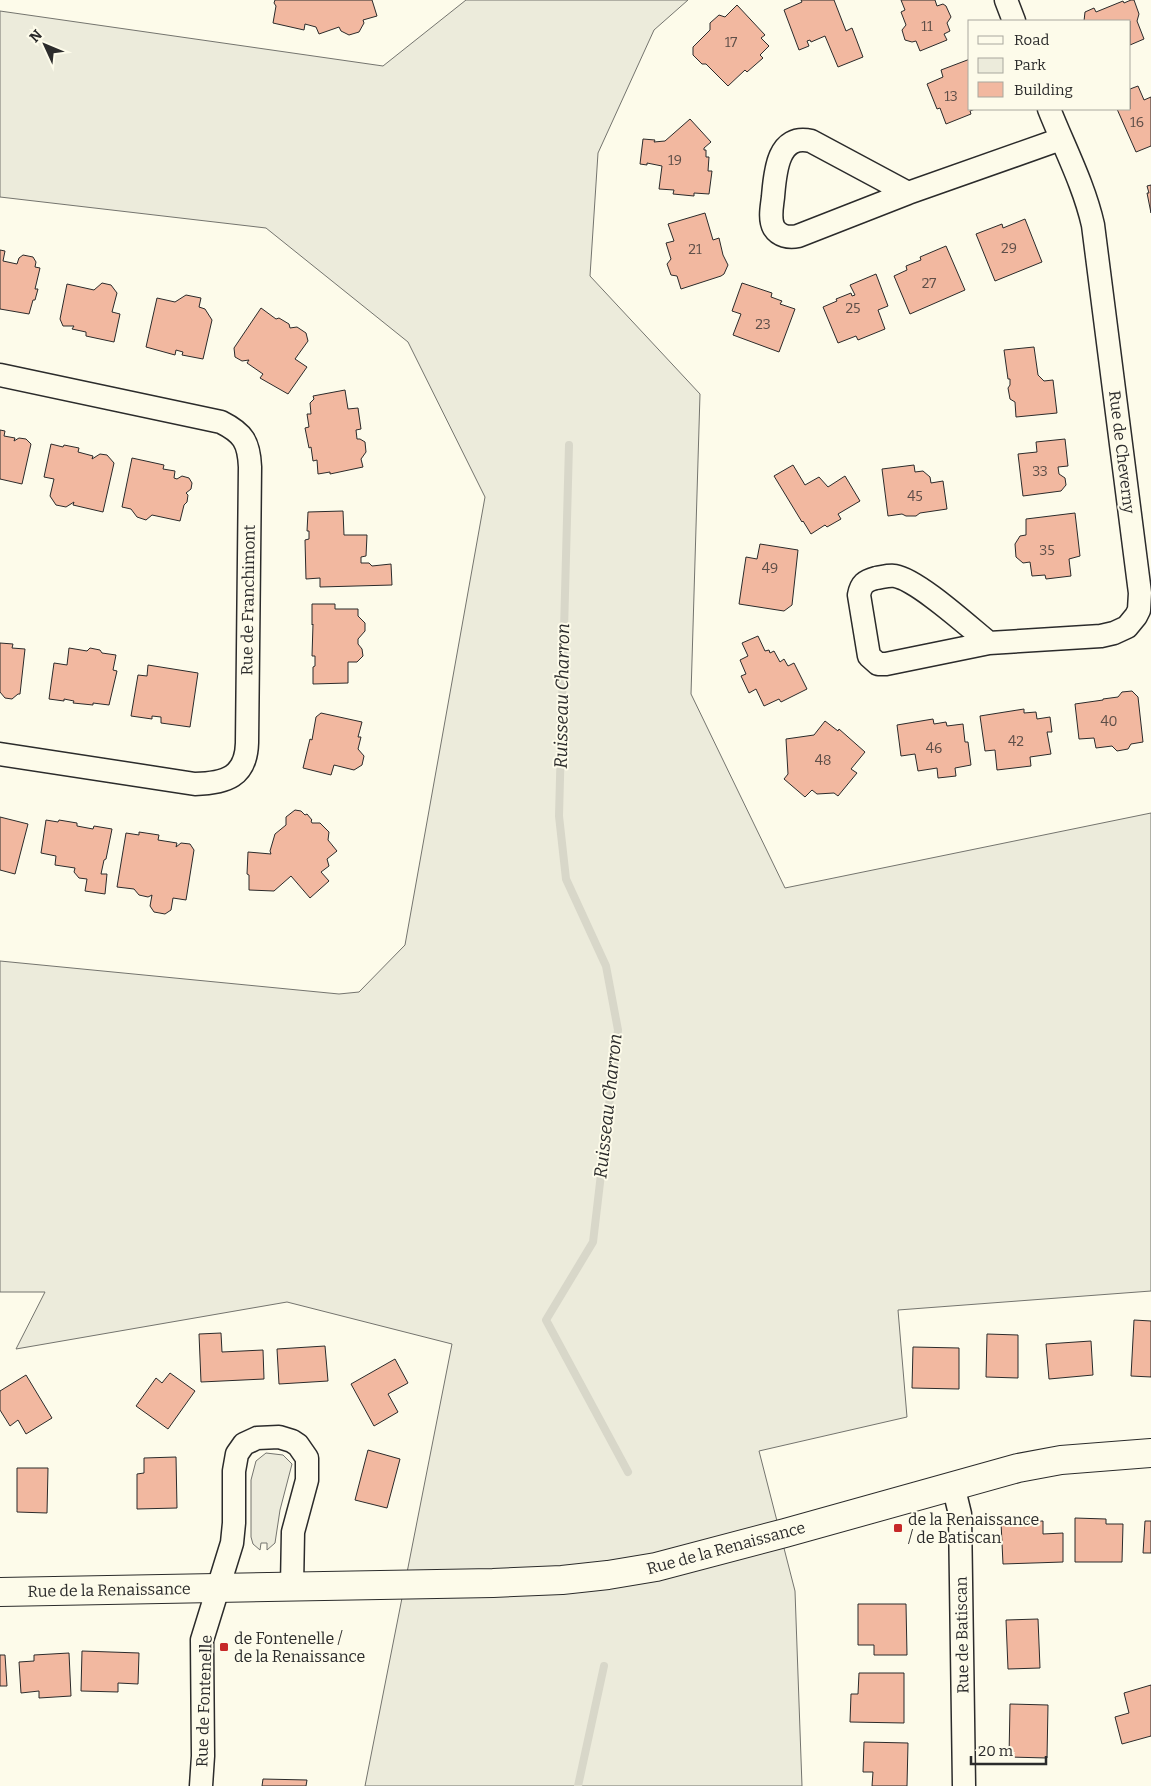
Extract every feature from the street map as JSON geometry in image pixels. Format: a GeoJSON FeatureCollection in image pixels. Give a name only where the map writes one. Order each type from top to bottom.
{"type":"FeatureCollection","features":[{"type":"Feature","properties":{"kind":"street"},"geometry":{"type":"LineString","coordinates":[[1006,0],[1014,20]]}},
{"type":"Feature","properties":{"kind":"street","name":"Rue de Cheverny"},"geometry":{"type":"LineString","coordinates":[[989,643],[920,588],[904,579],[890,576],[867,580],[860,588],[859,595],[869,656],[878,664],[989,643],[1108,635],[1127,627],[1133,622],[1139,610],[1140,593],[1093,225],[1090,209],[1082,187],[1049,110]]}},
{"type":"Feature","properties":{"kind":"street"},"geometry":{"type":"LineString","coordinates":[[908,193],[811,141],[798,140],[784,149],[776,164],[771,220],[775,230],[785,237],[791,238],[908,193],[1061,140]]}},
{"type":"Feature","properties":{"kind":"street","name":"Rue de Franchimont"},"geometry":{"type":"LineString","coordinates":[[0,376],[221,422],[240,434],[247,443],[250,452],[247,743],[243,767],[236,774],[224,780],[210,784],[195,784],[0,754]]}},
{"type":"Feature","properties":{"kind":"street"},"geometry":{"type":"LineString","coordinates":[[218,1588],[232,1543],[234,1471],[237,1454],[240,1448],[250,1440],[268,1436],[292,1441],[298,1445],[307,1458],[307,1480],[293,1532],[292,1586]]}},
{"type":"Feature","properties":{"kind":"street","name":"Rue de la Renaissance"},"geometry":{"type":"LineString","coordinates":[[0,1592],[493,1583],[562,1580],[616,1574],[656,1567],[728,1549],[953,1485],[1040,1464],[1103,1456],[1151,1453]]}},
{"type":"Feature","properties":{"kind":"street","name":"Rue de Batiscan"},"geometry":{"type":"LineString","coordinates":[[953,1485],[960,1514],[964,1786]]}},
{"type":"Feature","properties":{"kind":"street","name":"Rue de Fontenelle"},"geometry":{"type":"LineString","coordinates":[[201,1786],[203,1756],[202,1640],[218,1588]]}},
{"type":"Feature","properties":{"kind":"green space"},"geometry":{"type":"Polygon","coordinates":[[[466,0],[688,0],[654,30],[598,153],[590,276],[700,394],[691,694],[785,888],[1151,813],[1151,1291],[898,1310],[907,1417],[759,1451],[795,1591],[802,1786],[365,1786],[452,1344],[287,1302],[16,1349],[45,1292],[0,1292],[0,961],[339,994],[359,992],[405,945],[485,497],[408,342],[266,228],[0,197],[0,11],[383,66],[466,0]]]}},
{"type":"Feature","properties":{"kind":"green space"},"geometry":{"type":"Polygon","coordinates":[[[266,1453],[283,1455],[292,1464],[280,1510],[275,1543],[267,1550],[267,1543],[261,1543],[260,1550],[253,1544],[251,1537],[251,1480],[256,1461],[266,1453]]]}},
{"type":"Feature","properties":{"kind":"building"},"geometry":{"type":"Polygon","coordinates":[[[275,0],[372,0],[377,16],[363,20],[364,23],[359,32],[349,35],[341,31],[339,27],[319,34],[316,27],[305,24],[304,30],[273,23],[276,6],[275,0]]]}},
{"type":"Feature","properties":{"kind":"building"},"geometry":{"type":"Polygon","coordinates":[[[801,0],[834,0],[846,31],[852,28],[863,57],[838,67],[825,36],[811,42],[810,40],[807,41],[809,46],[799,50],[784,10],[802,2],[801,0]]]}},
{"type":"Feature","properties":{"kind":"building"},"geometry":{"type":"Polygon","coordinates":[[[901,0],[935,0],[937,6],[943,4],[946,6],[951,17],[947,23],[950,31],[944,34],[947,40],[920,51],[916,41],[905,40],[902,30],[906,25],[901,12],[905,10],[901,0]]]}},
{"type":"Feature","properties":{"kind":"building"},"geometry":{"type":"Polygon","coordinates":[[[1134,0],[1139,14],[1137,21],[1144,39],[1131,45],[1131,20],[1084,20],[1085,12],[1094,8],[1096,12],[1123,1],[1124,3],[1134,0]]]}},
{"type":"Feature","properties":{"kind":"building"},"geometry":{"type":"Polygon","coordinates":[[[737,5],[765,35],[761,38],[769,46],[760,55],[763,58],[747,72],[745,70],[728,86],[706,64],[702,64],[693,55],[693,47],[710,30],[710,23],[719,15],[725,17],[737,5]]]}},
{"type":"Feature","properties":{"kind":"building"},"geometry":{"type":"Polygon","coordinates":[[[968,60],[968,110],[972,110],[970,111],[971,114],[946,124],[940,108],[937,109],[927,84],[943,77],[941,70],[968,60]]]}},
{"type":"Feature","properties":{"kind":"building"},"geometry":{"type":"Polygon","coordinates":[[[1138,86],[1144,100],[1151,97],[1151,146],[1136,152],[1117,110],[1131,110],[1131,89],[1138,86]]]}},
{"type":"Feature","properties":{"kind":"building"},"geometry":{"type":"Polygon","coordinates":[[[690,119],[711,142],[704,148],[706,150],[706,157],[709,157],[708,171],[712,171],[709,194],[694,193],[694,196],[673,194],[674,190],[659,189],[662,166],[647,163],[647,165],[640,164],[643,139],[655,140],[654,142],[665,141],[690,119]]]}},
{"type":"Feature","properties":{"kind":"building"},"geometry":{"type":"Polygon","coordinates":[[[1151,185],[1151,213],[1147,186],[1151,185]]]}},
{"type":"Feature","properties":{"kind":"building"},"geometry":{"type":"Polygon","coordinates":[[[705,213],[713,240],[719,238],[723,255],[728,265],[721,276],[681,289],[677,276],[671,275],[667,264],[671,259],[666,243],[674,241],[668,224],[705,213]]]}},
{"type":"Feature","properties":{"kind":"building"},"geometry":{"type":"Polygon","coordinates":[[[1025,219],[1042,262],[995,281],[976,234],[1002,224],[1003,228],[1025,219]]]}},
{"type":"Feature","properties":{"kind":"building"},"geometry":{"type":"Polygon","coordinates":[[[946,246],[965,290],[910,314],[894,276],[907,270],[906,266],[921,260],[920,257],[946,246]]]}},
{"type":"Feature","properties":{"kind":"building"},"geometry":{"type":"Polygon","coordinates":[[[0,250],[5,251],[3,261],[17,264],[19,258],[23,255],[33,257],[36,262],[35,267],[40,268],[35,289],[38,289],[29,314],[0,309],[0,250]]]}},
{"type":"Feature","properties":{"kind":"building"},"geometry":{"type":"Polygon","coordinates":[[[876,274],[888,306],[878,310],[885,329],[858,340],[856,336],[838,343],[823,307],[851,293],[852,296],[855,295],[850,285],[876,274]]]}},
{"type":"Feature","properties":{"kind":"building"},"geometry":{"type":"Polygon","coordinates":[[[102,283],[111,285],[117,293],[112,312],[120,314],[114,342],[86,336],[86,332],[72,329],[74,326],[63,326],[60,319],[67,284],[94,290],[102,283]]]}},
{"type":"Feature","properties":{"kind":"building"},"geometry":{"type":"Polygon","coordinates":[[[742,283],[772,293],[771,297],[782,301],[780,304],[795,309],[779,352],[733,335],[741,314],[732,311],[742,283]]]}},
{"type":"Feature","properties":{"kind":"building"},"geometry":{"type":"Polygon","coordinates":[[[186,295],[201,298],[199,307],[205,309],[212,320],[203,359],[182,355],[183,352],[176,350],[175,355],[146,347],[157,298],[175,302],[186,295]]]}},
{"type":"Feature","properties":{"kind":"building"},"geometry":{"type":"Polygon","coordinates":[[[261,308],[276,319],[279,318],[289,324],[290,328],[297,327],[306,333],[308,341],[295,359],[307,367],[288,394],[260,378],[263,374],[247,363],[249,360],[242,361],[235,357],[234,348],[261,308]]]}},
{"type":"Feature","properties":{"kind":"building"},"geometry":{"type":"Polygon","coordinates":[[[1034,347],[1038,375],[1044,381],[1053,380],[1057,413],[1016,417],[1015,402],[1010,399],[1008,388],[1010,379],[1008,379],[1004,350],[1034,347]]]}},
{"type":"Feature","properties":{"kind":"building"},"geometry":{"type":"Polygon","coordinates":[[[345,390],[348,409],[358,408],[361,429],[356,430],[357,439],[365,442],[366,452],[361,459],[363,467],[330,474],[330,472],[318,474],[317,460],[313,461],[305,428],[309,427],[307,414],[311,414],[310,403],[314,399],[313,396],[345,390]]]}},
{"type":"Feature","properties":{"kind":"building"},"geometry":{"type":"Polygon","coordinates":[[[0,430],[5,431],[4,436],[15,438],[14,441],[19,438],[26,439],[31,444],[22,484],[0,479],[0,430]]]}},
{"type":"Feature","properties":{"kind":"building"},"geometry":{"type":"Polygon","coordinates":[[[1065,439],[1068,466],[1058,467],[1059,474],[1065,478],[1066,485],[1061,491],[1023,496],[1018,454],[1037,452],[1036,442],[1065,439]]]}},
{"type":"Feature","properties":{"kind":"building"},"geometry":{"type":"Polygon","coordinates":[[[51,444],[79,448],[78,452],[93,456],[92,459],[100,454],[107,455],[114,463],[103,512],[73,505],[74,502],[66,507],[56,505],[50,496],[54,479],[44,477],[51,444]]]}},
{"type":"Feature","properties":{"kind":"building"},"geometry":{"type":"Polygon","coordinates":[[[132,458],[164,465],[163,469],[175,471],[174,478],[177,479],[182,476],[189,478],[192,483],[191,489],[186,493],[188,495],[187,502],[184,505],[180,521],[152,515],[146,520],[137,517],[131,509],[122,507],[132,458]]]}},
{"type":"Feature","properties":{"kind":"building"},"geometry":{"type":"Polygon","coordinates":[[[793,465],[805,485],[819,477],[828,487],[845,476],[860,501],[838,514],[841,519],[827,527],[825,525],[811,534],[774,476],[793,465]]]}},
{"type":"Feature","properties":{"kind":"building"},"geometry":{"type":"Polygon","coordinates":[[[914,465],[915,472],[923,471],[930,477],[931,483],[943,481],[947,509],[920,513],[916,516],[902,514],[888,516],[882,469],[914,465]]]}},
{"type":"Feature","properties":{"kind":"building"},"geometry":{"type":"Polygon","coordinates":[[[343,511],[344,535],[367,535],[366,556],[361,557],[361,563],[369,563],[372,566],[391,564],[392,585],[320,587],[320,578],[306,579],[305,540],[309,539],[309,531],[307,531],[308,512],[343,511]]]}},
{"type":"Feature","properties":{"kind":"building"},"geometry":{"type":"Polygon","coordinates":[[[1075,513],[1080,556],[1069,559],[1071,576],[1046,579],[1045,575],[1032,576],[1030,562],[1023,563],[1016,557],[1015,544],[1020,536],[1026,535],[1026,519],[1075,513]]]}},
{"type":"Feature","properties":{"kind":"building"},"geometry":{"type":"Polygon","coordinates":[[[760,544],[798,550],[792,605],[784,611],[739,604],[746,557],[757,559],[760,544]]]}},
{"type":"Feature","properties":{"kind":"building"},"geometry":{"type":"Polygon","coordinates":[[[312,604],[335,604],[335,609],[358,609],[358,616],[365,623],[365,631],[358,639],[363,656],[357,662],[348,662],[348,683],[313,684],[315,656],[312,656],[312,604]]]}},
{"type":"Feature","properties":{"kind":"building"},"geometry":{"type":"Polygon","coordinates":[[[758,636],[765,651],[769,650],[770,653],[774,651],[780,662],[784,659],[788,666],[794,663],[807,689],[781,702],[779,699],[764,706],[756,689],[749,693],[741,676],[746,674],[740,660],[748,656],[742,643],[758,636]]]}},
{"type":"Feature","properties":{"kind":"building"},"geometry":{"type":"Polygon","coordinates":[[[0,643],[13,644],[12,648],[25,649],[20,694],[12,699],[5,698],[0,692],[0,643]]]}},
{"type":"Feature","properties":{"kind":"building"},"geometry":{"type":"Polygon","coordinates":[[[69,648],[87,651],[90,648],[100,650],[102,653],[116,655],[113,670],[117,671],[109,705],[73,703],[74,701],[64,699],[64,701],[49,699],[54,663],[67,665],[69,648]]]}},
{"type":"Feature","properties":{"kind":"building"},"geometry":{"type":"Polygon","coordinates":[[[148,665],[198,673],[190,727],[161,723],[161,717],[152,716],[152,719],[131,716],[138,675],[147,676],[148,665]]]}},
{"type":"Feature","properties":{"kind":"building"},"geometry":{"type":"Polygon","coordinates":[[[1132,691],[1138,697],[1143,742],[1131,744],[1128,749],[1117,751],[1112,746],[1096,748],[1094,738],[1079,739],[1075,704],[1118,697],[1122,692],[1132,691]]]}},
{"type":"Feature","properties":{"kind":"building"},"geometry":{"type":"Polygon","coordinates":[[[1024,709],[1024,713],[1036,712],[1037,719],[1050,717],[1052,732],[1047,732],[1051,754],[1030,757],[1031,766],[997,770],[995,750],[985,751],[980,716],[1024,709]]]}},
{"type":"Feature","properties":{"kind":"building"},"geometry":{"type":"Polygon","coordinates":[[[321,713],[362,722],[358,737],[361,737],[358,749],[364,756],[362,765],[354,770],[334,765],[331,775],[303,768],[310,739],[312,740],[316,717],[321,713]]]}},
{"type":"Feature","properties":{"kind":"building"},"geometry":{"type":"Polygon","coordinates":[[[933,719],[934,724],[946,722],[947,726],[963,724],[971,765],[955,768],[956,776],[938,778],[937,768],[918,771],[915,754],[901,756],[897,725],[933,719]]]}},
{"type":"Feature","properties":{"kind":"building"},"geometry":{"type":"Polygon","coordinates":[[[825,721],[838,731],[839,729],[865,752],[851,769],[857,773],[838,796],[834,793],[817,794],[812,790],[805,797],[784,779],[788,774],[786,739],[814,735],[825,721]]]}},
{"type":"Feature","properties":{"kind":"building"},"geometry":{"type":"Polygon","coordinates":[[[295,810],[301,811],[305,815],[307,814],[312,823],[320,823],[329,832],[328,840],[337,851],[327,859],[329,866],[321,872],[329,881],[310,898],[291,876],[274,891],[249,890],[249,875],[247,874],[248,852],[271,854],[270,851],[275,834],[286,825],[286,817],[295,810]]]}},
{"type":"Feature","properties":{"kind":"building"},"geometry":{"type":"Polygon","coordinates":[[[0,817],[28,824],[15,874],[0,870],[0,817]]]}},
{"type":"Feature","properties":{"kind":"building"},"geometry":{"type":"Polygon","coordinates":[[[46,820],[77,823],[77,826],[93,829],[94,826],[112,829],[101,874],[107,874],[105,894],[85,891],[87,879],[79,878],[74,872],[75,868],[55,865],[56,856],[41,853],[46,820]]]}},
{"type":"Feature","properties":{"kind":"building"},"geometry":{"type":"Polygon","coordinates":[[[139,832],[159,835],[158,840],[177,843],[176,847],[181,843],[190,844],[194,850],[186,900],[173,898],[171,910],[165,914],[154,912],[150,906],[152,895],[148,897],[139,895],[134,889],[117,887],[126,833],[139,835],[139,832]]]}},
{"type":"Feature","properties":{"kind":"building"},"geometry":{"type":"Polygon","coordinates":[[[1134,1320],[1151,1321],[1151,1377],[1131,1376],[1134,1320]]]}},
{"type":"Feature","properties":{"kind":"building"},"geometry":{"type":"Polygon","coordinates":[[[221,1333],[222,1352],[263,1350],[264,1379],[201,1382],[199,1334],[221,1333]]]}},
{"type":"Feature","properties":{"kind":"building"},"geometry":{"type":"Polygon","coordinates":[[[987,1334],[1018,1335],[1018,1378],[986,1377],[987,1334]]]}},
{"type":"Feature","properties":{"kind":"building"},"geometry":{"type":"Polygon","coordinates":[[[1091,1341],[1093,1375],[1049,1379],[1046,1344],[1091,1341]]]}},
{"type":"Feature","properties":{"kind":"building"},"geometry":{"type":"Polygon","coordinates":[[[325,1346],[328,1381],[279,1384],[277,1349],[325,1346]]]}},
{"type":"Feature","properties":{"kind":"building"},"geometry":{"type":"Polygon","coordinates":[[[913,1347],[959,1348],[959,1389],[912,1388],[913,1347]]]}},
{"type":"Feature","properties":{"kind":"building"},"geometry":{"type":"Polygon","coordinates":[[[395,1359],[408,1383],[388,1394],[398,1412],[374,1426],[351,1384],[395,1359]]]}},
{"type":"Feature","properties":{"kind":"building"},"geometry":{"type":"Polygon","coordinates":[[[170,1373],[195,1391],[168,1429],[136,1406],[156,1378],[162,1383],[170,1373]]]}},
{"type":"Feature","properties":{"kind":"building"},"geometry":{"type":"Polygon","coordinates":[[[26,1375],[52,1418],[26,1434],[18,1420],[10,1426],[0,1410],[0,1391],[26,1375]]]}},
{"type":"Feature","properties":{"kind":"building"},"geometry":{"type":"Polygon","coordinates":[[[368,1450],[400,1459],[387,1508],[355,1500],[368,1450]]]}},
{"type":"Feature","properties":{"kind":"building"},"geometry":{"type":"Polygon","coordinates":[[[176,1457],[177,1508],[137,1509],[137,1474],[144,1473],[144,1458],[176,1457]]]}},
{"type":"Feature","properties":{"kind":"building"},"geometry":{"type":"Polygon","coordinates":[[[17,1468],[48,1468],[47,1513],[17,1512],[17,1468]]]}},
{"type":"Feature","properties":{"kind":"building"},"geometry":{"type":"Polygon","coordinates":[[[1075,1518],[1106,1519],[1106,1524],[1123,1524],[1122,1562],[1075,1562],[1075,1518]]]}},
{"type":"Feature","properties":{"kind":"building"},"geometry":{"type":"Polygon","coordinates":[[[1043,1521],[1043,1534],[1063,1533],[1063,1562],[1003,1564],[1001,1522],[1043,1521]]]}},
{"type":"Feature","properties":{"kind":"building"},"geometry":{"type":"Polygon","coordinates":[[[1145,1521],[1151,1521],[1151,1553],[1143,1553],[1145,1521]]]}},
{"type":"Feature","properties":{"kind":"building"},"geometry":{"type":"Polygon","coordinates":[[[858,1604],[906,1604],[907,1655],[874,1655],[874,1645],[858,1645],[858,1604]]]}},
{"type":"Feature","properties":{"kind":"building"},"geometry":{"type":"Polygon","coordinates":[[[1038,1619],[1040,1668],[1008,1669],[1006,1620],[1038,1619]]]}},
{"type":"Feature","properties":{"kind":"building"},"geometry":{"type":"Polygon","coordinates":[[[82,1651],[139,1653],[138,1684],[118,1683],[118,1692],[81,1691],[82,1651]]]}},
{"type":"Feature","properties":{"kind":"building"},"geometry":{"type":"Polygon","coordinates":[[[69,1653],[71,1696],[39,1698],[39,1691],[21,1693],[19,1662],[34,1661],[34,1655],[69,1653]]]}},
{"type":"Feature","properties":{"kind":"building"},"geometry":{"type":"Polygon","coordinates":[[[0,1655],[5,1655],[7,1686],[0,1686],[0,1655]]]}},
{"type":"Feature","properties":{"kind":"building"},"geometry":{"type":"Polygon","coordinates":[[[859,1673],[904,1673],[904,1723],[850,1722],[851,1694],[858,1694],[859,1673]]]}},
{"type":"Feature","properties":{"kind":"building"},"geometry":{"type":"Polygon","coordinates":[[[1151,1685],[1151,1736],[1122,1744],[1115,1717],[1129,1713],[1124,1693],[1151,1685]]]}},
{"type":"Feature","properties":{"kind":"building"},"geometry":{"type":"Polygon","coordinates":[[[1010,1704],[1048,1705],[1047,1758],[1009,1757],[1010,1704]]]}},
{"type":"Feature","properties":{"kind":"building"},"geometry":{"type":"Polygon","coordinates":[[[864,1742],[908,1743],[907,1786],[872,1786],[873,1772],[863,1772],[864,1742]]]}},
{"type":"Feature","properties":{"kind":"building"},"geometry":{"type":"Polygon","coordinates":[[[263,1779],[307,1780],[306,1786],[262,1786],[263,1779]]]}},
{"type":"Feature","properties":{"kind":"waterway","name":"Ruisseau Charron"},"geometry":{"type":"LineString","coordinates":[[569,445],[559,816],[566,879],[606,966],[618,1030],[593,1242],[546,1320],[628,1472]]}},
{"type":"Feature","properties":{"kind":"waterway","name":"Ruisseau Charron"},"geometry":{"type":"LineString","coordinates":[[578,1786],[604,1666]]}},
{"type":"Feature","properties":{"kind":"place","name":"de la Renaissance / de Batiscan"},"geometry":{"type":"Point","coordinates":[898,1528]}},
{"type":"Feature","properties":{"kind":"place","name":"de Fontenelle / de la Renaissance"},"geometry":{"type":"Point","coordinates":[224,1647]}}]}
